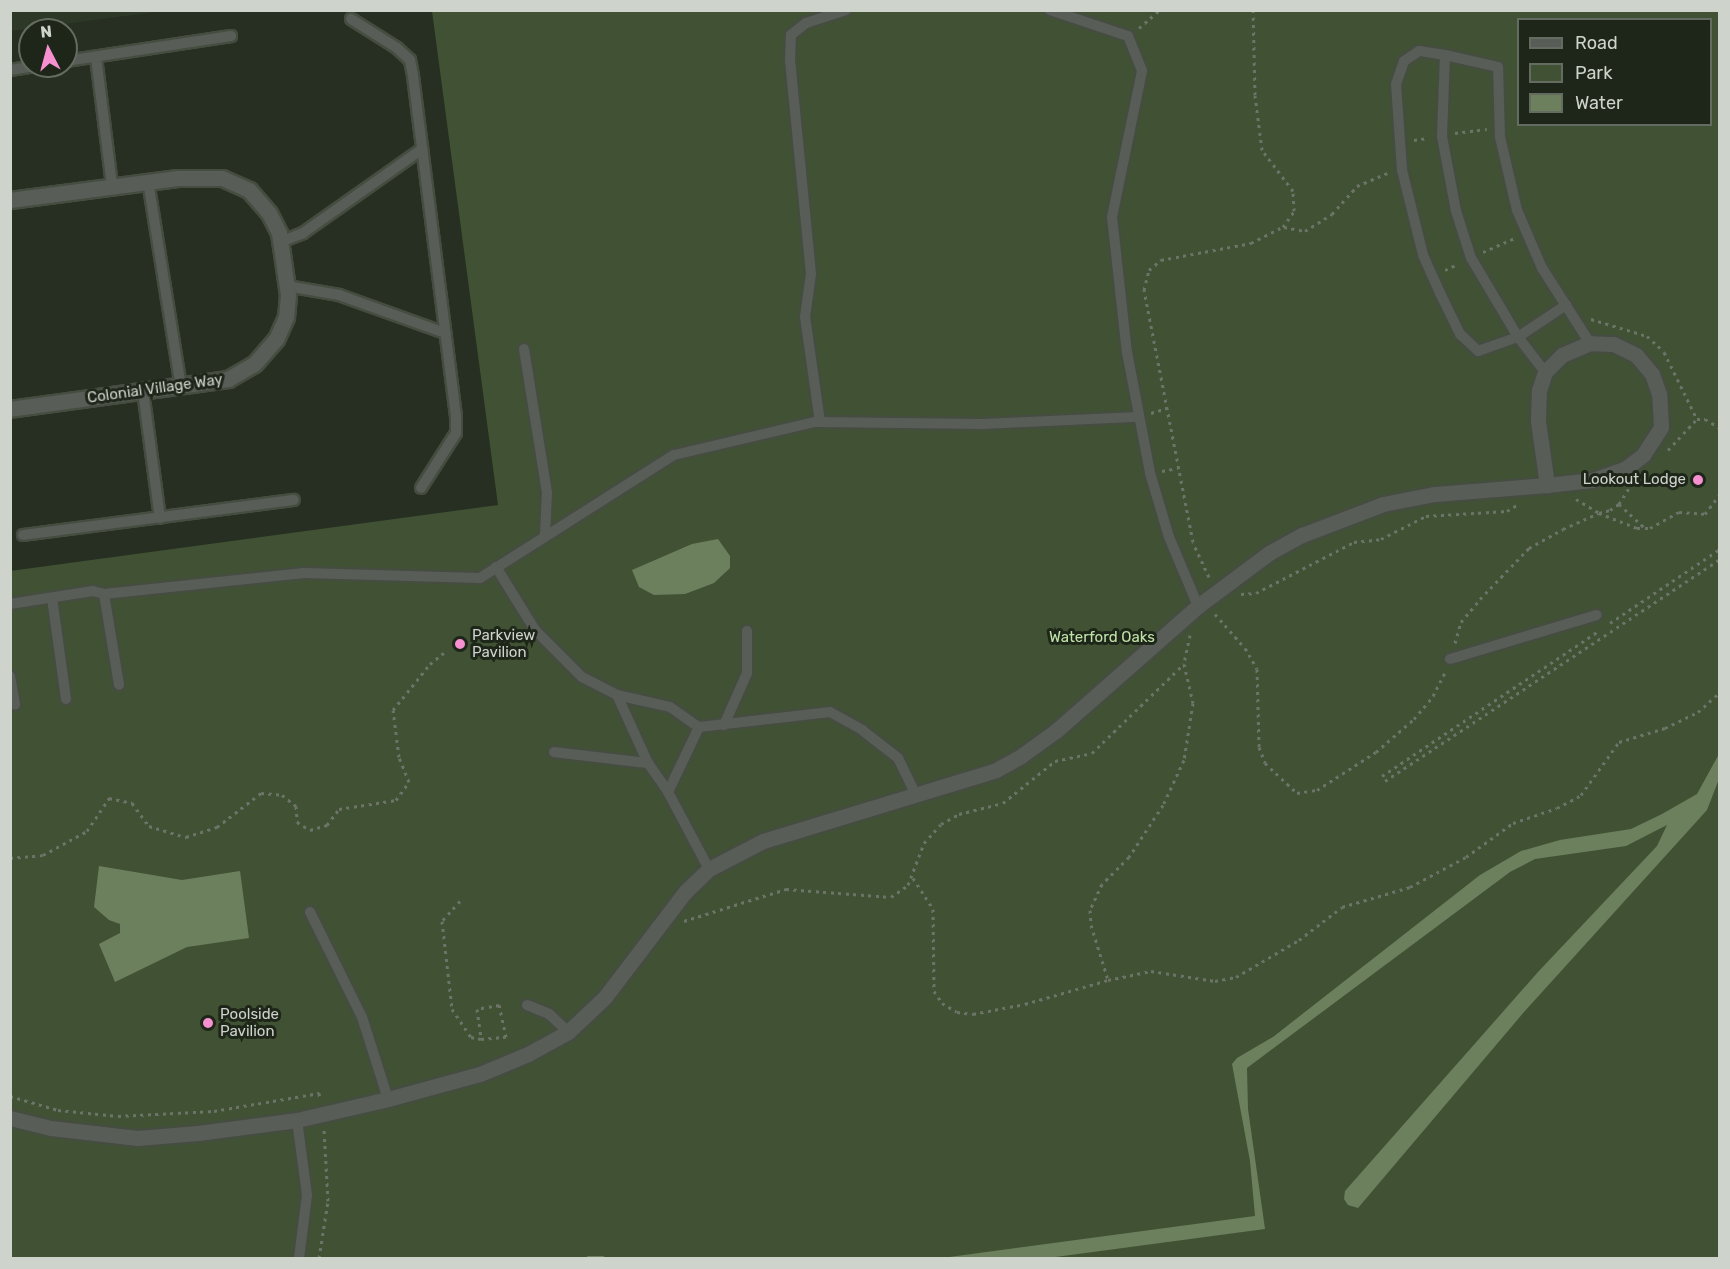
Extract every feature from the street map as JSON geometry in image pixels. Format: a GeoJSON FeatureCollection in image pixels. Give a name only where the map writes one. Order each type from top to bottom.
{"type":"FeatureCollection","features":[{"type":"Feature","properties":{"kind":"street","name":"Colonial Village Way"},"geometry":{"type":"LineString","coordinates":[[10,200],[112,185],[222,178],[249,190],[270,213],[280,242],[287,286],[286,317],[263,357],[228,379],[10,409]]}},
{"type":"Feature","properties":{"kind":"street"},"geometry":{"type":"LineString","coordinates":[[10,1118],[51,1128],[137,1138],[297,1120],[323,1122],[388,1099],[480,1074],[567,1032],[605,996],[685,892],[709,869],[763,842],[996,770],[1021,756],[1057,730],[1206,610],[1269,554],[1302,535],[1383,504],[1435,494],[1547,485],[1592,480],[1626,468],[1643,455],[1661,427],[1659,394],[1652,374],[1639,359],[1613,344],[1590,343],[1562,355],[1545,372],[1539,390],[1538,421],[1547,485]]}},
{"type":"Feature","properties":{"kind":"lane"},"geometry":{"type":"LineString","coordinates":[[820,422],[805,317],[810,274],[790,61],[791,35],[806,23],[846,10]]}},
{"type":"Feature","properties":{"kind":"lane"},"geometry":{"type":"LineString","coordinates":[[1050,10],[1128,36],[1142,71],[1112,217],[1127,352],[1150,474],[1169,537],[1206,610]]}},
{"type":"Feature","properties":{"kind":"lane"},"geometry":{"type":"LineString","coordinates":[[351,20],[410,60],[456,433],[421,488]]}},
{"type":"Feature","properties":{"kind":"lane"},"geometry":{"type":"LineString","coordinates":[[78,59],[231,36]]}},
{"type":"Feature","properties":{"kind":"lane"},"geometry":{"type":"LineString","coordinates":[[1566,305],[1518,337],[1478,351],[1460,334],[1423,255],[1402,170],[1396,84],[1404,61],[1419,51],[1498,68],[1500,137],[1517,210],[1542,268],[1566,305],[1590,343]]}},
{"type":"Feature","properties":{"kind":"lane"},"geometry":{"type":"LineString","coordinates":[[1445,55],[1442,136],[1456,211],[1471,258],[1518,337],[1545,372]]}},
{"type":"Feature","properties":{"kind":"lane"},"geometry":{"type":"LineString","coordinates":[[96,57],[112,185]]}},
{"type":"Feature","properties":{"kind":"lane"},"geometry":{"type":"LineString","coordinates":[[280,242],[320,223],[422,149]]}},
{"type":"Feature","properties":{"kind":"lane"},"geometry":{"type":"LineString","coordinates":[[147,182],[181,386]]}},
{"type":"Feature","properties":{"kind":"lane"},"geometry":{"type":"LineString","coordinates":[[287,286],[349,298],[445,333]]}},
{"type":"Feature","properties":{"kind":"lane"},"geometry":{"type":"LineString","coordinates":[[524,349],[547,492],[545,535]]}},
{"type":"Feature","properties":{"kind":"lane"},"geometry":{"type":"LineString","coordinates":[[143,391],[160,518]]}},
{"type":"Feature","properties":{"kind":"lane"},"geometry":{"type":"LineString","coordinates":[[10,604],[93,591],[104,594],[304,573],[480,578],[674,455],[820,422],[982,424],[1139,417]]}},
{"type":"Feature","properties":{"kind":"lane"},"geometry":{"type":"LineString","coordinates":[[23,535],[294,500]]}},
{"type":"Feature","properties":{"kind":"lane"},"geometry":{"type":"LineString","coordinates":[[496,567],[535,630],[582,677],[617,695],[670,707],[699,727],[830,712],[862,730],[898,758],[916,795]]}},
{"type":"Feature","properties":{"kind":"lane"},"geometry":{"type":"LineString","coordinates":[[104,594],[119,686]]}},
{"type":"Feature","properties":{"kind":"lane"},"geometry":{"type":"LineString","coordinates":[[52,598],[66,699]]}},
{"type":"Feature","properties":{"kind":"lane"},"geometry":{"type":"LineString","coordinates":[[1450,659],[1597,615]]}},
{"type":"Feature","properties":{"kind":"lane"},"geometry":{"type":"LineString","coordinates":[[724,725],[747,673],[747,632]]}},
{"type":"Feature","properties":{"kind":"lane"},"geometry":{"type":"LineString","coordinates":[[10,676],[15,705]]}},
{"type":"Feature","properties":{"kind":"lane"},"geometry":{"type":"LineString","coordinates":[[617,695],[648,763],[668,792],[709,869]]}},
{"type":"Feature","properties":{"kind":"lane"},"geometry":{"type":"LineString","coordinates":[[668,792],[699,727]]}},
{"type":"Feature","properties":{"kind":"lane"},"geometry":{"type":"LineString","coordinates":[[554,752],[648,763]]}},
{"type":"Feature","properties":{"kind":"lane"},"geometry":{"type":"LineString","coordinates":[[310,912],[362,1017],[388,1099]]}},
{"type":"Feature","properties":{"kind":"lane"},"geometry":{"type":"LineString","coordinates":[[527,1005],[549,1014],[567,1032]]}},
{"type":"Feature","properties":{"kind":"lane"},"geometry":{"type":"LineString","coordinates":[[297,1120],[307,1195],[299,1258]]}},
{"type":"Feature","properties":{"kind":"path"},"geometry":{"type":"LineString","coordinates":[[1128,36],[1160,10]]}},
{"type":"Feature","properties":{"kind":"path"},"geometry":{"type":"LineString","coordinates":[[1253,10],[1255,95],[1262,150],[1288,182],[1295,202],[1291,218],[1283,227],[1251,243],[1161,260],[1149,270],[1144,290],[1193,542],[1212,581],[1229,590],[1256,593],[1354,542],[1381,539],[1426,516],[1507,511],[1523,502]]}},
{"type":"Feature","properties":{"kind":"path"},"geometry":{"type":"LineString","coordinates":[[1283,227],[1305,231],[1332,214],[1357,186],[1402,170]]}},
{"type":"Feature","properties":{"kind":"path"},"geometry":{"type":"LineString","coordinates":[[1661,457],[1697,419],[1704,418],[1719,428]]}},
{"type":"Feature","properties":{"kind":"path"},"geometry":{"type":"LineString","coordinates":[[1219,604],[1206,610],[1245,648],[1257,669],[1259,747],[1265,763],[1297,793],[1306,794],[1330,783],[1406,725],[1433,696],[1450,659],[1461,622],[1529,548],[1619,504],[1634,480]]}},
{"type":"Feature","properties":{"kind":"path"},"geometry":{"type":"LineString","coordinates":[[1570,496],[1599,513],[1645,528],[1679,512],[1705,514],[1719,494]]}},
{"type":"Feature","properties":{"kind":"path"},"geometry":{"type":"LineString","coordinates":[[1619,504],[1645,528]]}},
{"type":"Feature","properties":{"kind":"path"},"geometry":{"type":"LineString","coordinates":[[1382,776],[1719,549]]}},
{"type":"Feature","properties":{"kind":"path"},"geometry":{"type":"LineString","coordinates":[[1385,782],[1719,559]]}},
{"type":"Feature","properties":{"kind":"path"},"geometry":{"type":"LineString","coordinates":[[1108,980],[1091,925],[1090,910],[1102,884],[1129,857],[1162,806],[1181,769],[1193,703],[1184,664],[1191,629]]}},
{"type":"Feature","properties":{"kind":"path"},"geometry":{"type":"LineString","coordinates":[[10,858],[43,855],[87,831],[109,798],[132,803],[149,826],[186,837],[217,827],[261,793],[282,795],[296,806],[297,822],[310,830],[327,825],[339,809],[396,800],[410,782],[399,757],[393,710],[430,664],[447,650]]}},
{"type":"Feature","properties":{"kind":"path"},"geometry":{"type":"LineString","coordinates":[[675,924],[786,889],[884,899],[899,892],[913,878],[924,843],[941,824],[959,814],[1003,803],[1019,794],[1039,770],[1065,756],[1092,753],[1184,664]]}},
{"type":"Feature","properties":{"kind":"path"},"geometry":{"type":"LineString","coordinates":[[913,878],[933,909],[934,991],[942,1003],[957,1012],[973,1014],[1025,1004],[1108,980],[1151,971],[1215,981],[1236,977],[1299,940],[1342,907],[1410,887],[1466,857],[1513,823],[1557,808],[1581,795],[1619,742],[1665,728],[1698,712],[1719,692]]}},
{"type":"Feature","properties":{"kind":"path"},"geometry":{"type":"LineString","coordinates":[[460,901],[442,921],[452,1009],[471,1036],[481,1039],[506,1037],[499,1005],[477,1009],[481,1039]]}},
{"type":"Feature","properties":{"kind":"path"},"geometry":{"type":"LineString","coordinates":[[10,1096],[58,1110],[118,1116],[214,1111],[319,1094],[328,1201],[319,1258]]}},
{"type":"Feature","properties":{"kind":"path"},"geometry":{"type":"LineString","coordinates":[[323,1122],[336,1127]]}},
{"type":"Feature","properties":{"kind":"shaded area"},"geometry":{"type":"Polygon","coordinates":[[[11,10],[163,10],[78,22],[78,18],[18,18],[18,30],[11,31],[11,10]]]}},
{"type":"Feature","properties":{"kind":"green space","name":"Waterford Oaks"},"geometry":{"type":"Polygon","coordinates":[[[432,11],[1719,11],[1719,1258],[11,1258],[10,571],[498,505],[432,11]]]}},
{"type":"Feature","properties":{"kind":"water"},"geometry":{"type":"Polygon","coordinates":[[[718,539],[730,556],[730,568],[714,583],[685,594],[654,595],[639,587],[632,570],[692,544],[718,539]]]}},
{"type":"Feature","properties":{"kind":"water"},"geometry":{"type":"Polygon","coordinates":[[[1719,754],[1719,779],[1707,810],[1524,1012],[1358,1208],[1348,1205],[1344,1199],[1345,1191],[1538,972],[1657,846],[1667,825],[1626,846],[1535,859],[1510,872],[1247,1068],[1248,1109],[1265,1229],[1048,1258],[942,1258],[1255,1216],[1250,1161],[1232,1064],[1237,1058],[1273,1037],[1480,875],[1521,851],[1560,840],[1631,829],[1662,814],[1697,794],[1719,754]]]}},
{"type":"Feature","properties":{"kind":"water"},"geometry":{"type":"Polygon","coordinates":[[[99,866],[182,880],[240,871],[249,938],[187,947],[115,982],[99,944],[120,933],[120,924],[109,920],[94,907],[99,866]]]}},
{"type":"Feature","properties":{"kind":"waterway"},"geometry":{"type":"LineString","coordinates":[[588,1258],[602,1258]]}},
{"type":"Feature","properties":{"kind":"place","name":"Lookout Lodge"},"geometry":{"type":"Point","coordinates":[1698,480]}},
{"type":"Feature","properties":{"kind":"place","name":"Parkview Pavilion"},"geometry":{"type":"Point","coordinates":[460,644]}},
{"type":"Feature","properties":{"kind":"place","name":"Poolside Pavilion"},"geometry":{"type":"Point","coordinates":[208,1023]}}]}
